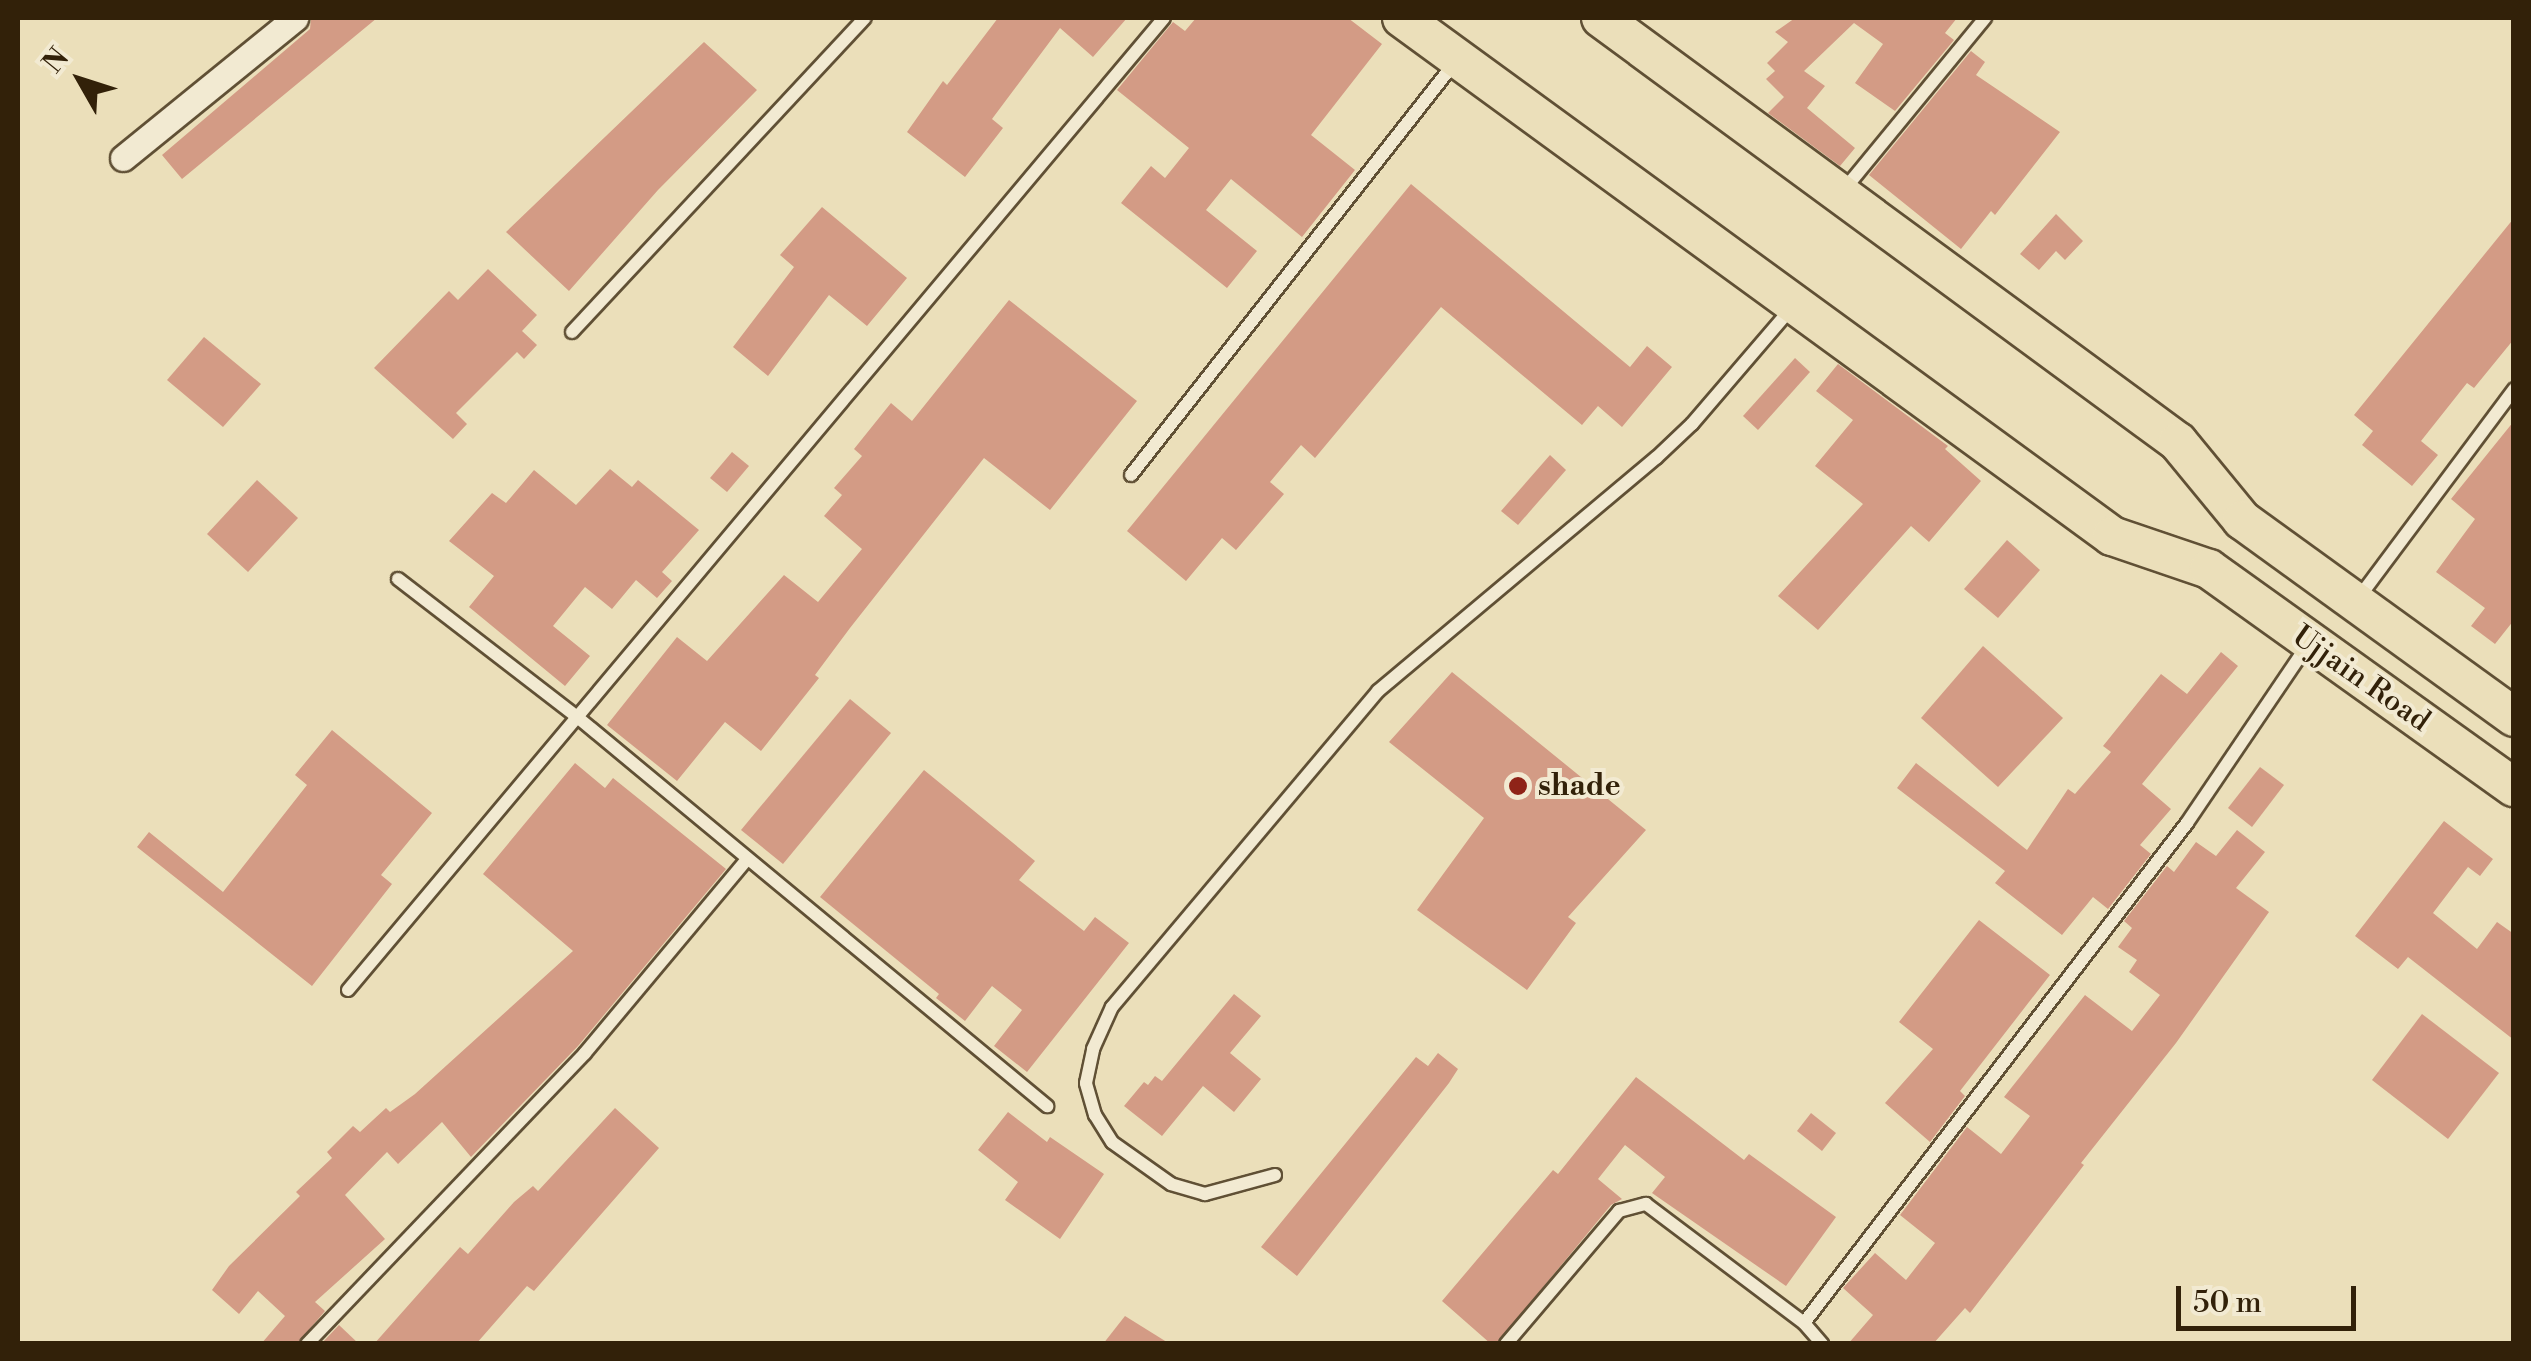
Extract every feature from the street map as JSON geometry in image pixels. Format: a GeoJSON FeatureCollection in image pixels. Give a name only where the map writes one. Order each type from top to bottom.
{"type":"FeatureCollection","features":[{"type":"Feature","properties":{"kind":"main road","name":"Ujjain Road"},"geometry":{"type":"LineString","coordinates":[[1402,18],[2112,536],[2209,570],[2514,787]]}},
{"type":"Feature","properties":{"kind":"main road","name":"Ujjain Road"},"geometry":{"type":"LineString","coordinates":[[1601,18],[2178,442],[2242,520],[2514,717]]}},
{"type":"Feature","properties":{"kind":"street"},"geometry":{"type":"LineString","coordinates":[[123,158],[296,18]]}},
{"type":"Feature","properties":{"kind":"lane"},"geometry":{"type":"LineString","coordinates":[[572,332],[864,18]]}},
{"type":"Feature","properties":{"kind":"lane"},"geometry":{"type":"LineString","coordinates":[[348,990],[1164,18]]}},
{"type":"Feature","properties":{"kind":"lane"},"geometry":{"type":"LineString","coordinates":[[1842,193],[1984,18]]}},
{"type":"Feature","properties":{"kind":"lane"},"geometry":{"type":"LineString","coordinates":[[1131,475],[1458,59]]}},
{"type":"Feature","properties":{"kind":"lane"},"geometry":{"type":"LineString","coordinates":[[1276,1175],[1206,1194],[1172,1184],[1112,1142],[1095,1115],[1086,1083],[1093,1049],[1112,1007],[1378,691],[1680,435],[1794,304]]}},
{"type":"Feature","properties":{"kind":"lane"},"geometry":{"type":"LineString","coordinates":[[2356,602],[2514,389]]}},
{"type":"Feature","properties":{"kind":"lane"},"geometry":{"type":"LineString","coordinates":[[398,579],[576,716],[1047,1106]]}},
{"type":"Feature","properties":{"kind":"lane"},"geometry":{"type":"LineString","coordinates":[[1804,1323],[2186,822],[2309,642]]}},
{"type":"Feature","properties":{"kind":"lane"},"geometry":{"type":"LineString","coordinates":[[307,1344],[585,1053],[747,859]]}},
{"type":"Feature","properties":{"kind":"lane"},"geometry":{"type":"LineString","coordinates":[[1506,1344],[1619,1212],[1632,1204],[1658,1211],[1804,1323],[1822,1344]]}},
{"type":"Feature","properties":{"kind":"building"},"geometry":{"type":"Polygon","coordinates":[[[311,18],[377,18],[182,179],[162,155],[310,29],[311,18]]]}},
{"type":"Feature","properties":{"kind":"building"},"geometry":{"type":"Polygon","coordinates":[[[998,18],[1127,18],[1093,57],[1060,28],[992,119],[1003,128],[965,177],[907,132],[943,81],[947,85],[998,18]]]}},
{"type":"Feature","properties":{"kind":"building"},"geometry":{"type":"Polygon","coordinates":[[[1196,18],[1348,18],[1382,44],[1311,135],[1355,170],[1302,237],[1231,179],[1206,210],[1257,251],[1227,288],[1121,203],[1151,166],[1165,178],[1189,148],[1117,90],[1173,22],[1185,31],[1196,18]]]}},
{"type":"Feature","properties":{"kind":"building"},"geometry":{"type":"Polygon","coordinates":[[[1795,18],[1957,18],[1945,33],[1954,40],[1895,111],[1855,83],[1883,44],[1854,23],[1804,71],[1825,86],[1807,108],[1855,148],[1840,166],[1768,113],[1784,97],[1766,79],[1775,71],[1767,63],[1788,42],[1775,32],[1795,18]]]}},
{"type":"Feature","properties":{"kind":"building"},"geometry":{"type":"Polygon","coordinates":[[[704,42],[757,90],[658,190],[569,291],[506,232],[704,42]]]}},
{"type":"Feature","properties":{"kind":"building"},"geometry":{"type":"Polygon","coordinates":[[[1971,51],[1985,62],[1976,75],[2060,132],[1995,215],[1991,211],[1961,249],[1869,175],[1971,51]]]}},
{"type":"Feature","properties":{"kind":"building"},"geometry":{"type":"Polygon","coordinates":[[[1411,184],[1630,367],[1647,346],[1672,367],[1622,427],[1598,406],[1582,425],[1441,307],[1315,458],[1301,445],[1270,482],[1284,494],[1236,550],[1222,538],[1186,581],[1127,531],[1411,184]]]}},
{"type":"Feature","properties":{"kind":"building"},"geometry":{"type":"Polygon","coordinates":[[[822,207],[907,278],[867,326],[829,295],[768,376],[733,347],[794,267],[780,255],[822,207]]]}},
{"type":"Feature","properties":{"kind":"building"},"geometry":{"type":"Polygon","coordinates":[[[2056,214],[2083,241],[2065,260],[2056,251],[2039,270],[2020,254],[2056,214]]]}},
{"type":"Feature","properties":{"kind":"building"},"geometry":{"type":"Polygon","coordinates":[[[2514,218],[2514,339],[2474,388],[2467,383],[2421,441],[2438,455],[2412,486],[2362,445],[2373,431],[2354,415],[2514,218]]]}},
{"type":"Feature","properties":{"kind":"building"},"geometry":{"type":"Polygon","coordinates":[[[488,269],[537,315],[522,331],[537,345],[524,359],[517,352],[456,413],[467,424],[453,439],[374,368],[449,291],[458,300],[488,269]]]}},
{"type":"Feature","properties":{"kind":"building"},"geometry":{"type":"Polygon","coordinates":[[[1009,300],[1137,401],[1050,510],[984,458],[850,628],[815,675],[819,678],[761,751],[725,722],[677,781],[607,725],[677,637],[707,661],[784,575],[818,602],[862,549],[824,516],[842,495],[834,488],[862,456],[854,449],[891,403],[912,421],[1009,300]]]}},
{"type":"Feature","properties":{"kind":"building"},"geometry":{"type":"Polygon","coordinates":[[[204,337],[261,384],[223,427],[167,380],[204,337]]]}},
{"type":"Feature","properties":{"kind":"building"},"geometry":{"type":"Polygon","coordinates":[[[1795,358],[1810,372],[1758,430],[1743,416],[1795,358]]]}},
{"type":"Feature","properties":{"kind":"building"},"geometry":{"type":"Polygon","coordinates":[[[1838,364],[1948,446],[1945,449],[1981,481],[1929,542],[1911,526],[1818,630],[1778,596],[1863,504],[1815,466],[1853,420],[1816,391],[1838,364]]]}},
{"type":"Feature","properties":{"kind":"building"},"geometry":{"type":"Polygon","coordinates":[[[2514,421],[2514,620],[2495,644],[2471,626],[2485,608],[2436,572],[2475,519],[2451,499],[2514,421]]]}},
{"type":"Feature","properties":{"kind":"building"},"geometry":{"type":"Polygon","coordinates":[[[732,452],[749,466],[727,492],[710,478],[732,452]]]}},
{"type":"Feature","properties":{"kind":"building"},"geometry":{"type":"Polygon","coordinates":[[[1550,455],[1566,470],[1518,525],[1501,511],[1550,455]]]}},
{"type":"Feature","properties":{"kind":"building"},"geometry":{"type":"Polygon","coordinates":[[[610,469],[632,487],[638,480],[699,530],[662,572],[672,581],[657,598],[636,580],[612,609],[585,587],[553,626],[590,656],[565,686],[469,607],[494,576],[449,541],[492,493],[506,503],[534,470],[576,505],[610,469]]]}},
{"type":"Feature","properties":{"kind":"building"},"geometry":{"type":"Polygon","coordinates":[[[257,480],[298,518],[248,572],[207,534],[257,480]]]}},
{"type":"Feature","properties":{"kind":"building"},"geometry":{"type":"Polygon","coordinates":[[[2007,540],[2040,570],[1998,618],[1964,589],[2007,540]]]}},
{"type":"Feature","properties":{"kind":"building"},"geometry":{"type":"Polygon","coordinates":[[[1983,646],[2063,718],[1998,787],[1921,718],[1983,646]]]}},
{"type":"Feature","properties":{"kind":"building"},"geometry":{"type":"Polygon","coordinates":[[[2221,652],[2238,666],[2142,784],[2171,809],[2140,845],[2151,854],[2108,909],[2093,897],[2062,935],[1995,883],[2005,871],[1897,788],[1916,763],[2027,850],[2068,789],[2075,794],[2111,752],[2103,746],[2161,674],[2187,694],[2221,652]]]}},
{"type":"Feature","properties":{"kind":"building","name":"shade"},"geometry":{"type":"Polygon","coordinates":[[[1452,672],[1646,830],[1568,917],[1576,923],[1527,990],[1417,910],[1484,818],[1389,742],[1452,672]]]}},
{"type":"Feature","properties":{"kind":"building"},"geometry":{"type":"Polygon","coordinates":[[[850,699],[891,733],[783,864],[741,830],[850,699]]]}},
{"type":"Feature","properties":{"kind":"building"},"geometry":{"type":"Polygon","coordinates":[[[332,730],[432,813],[381,875],[392,884],[312,986],[137,847],[149,832],[223,892],[307,785],[295,775],[332,730]]]}},
{"type":"Feature","properties":{"kind":"building"},"geometry":{"type":"Polygon","coordinates":[[[575,763],[605,788],[613,778],[726,869],[578,1046],[471,1157],[442,1122],[398,1164],[387,1152],[345,1195],[385,1239],[315,1302],[325,1311],[297,1344],[261,1344],[285,1316],[258,1291],[239,1314],[212,1290],[229,1266],[300,1196],[296,1192],[332,1158],[327,1152],[353,1126],[360,1132],[386,1108],[390,1112],[415,1094],[573,951],[483,874],[575,763]]]}},
{"type":"Feature","properties":{"kind":"building"},"geometry":{"type":"Polygon","coordinates":[[[2260,767],[2284,785],[2252,827],[2228,808],[2260,767]]]}},
{"type":"Feature","properties":{"kind":"building"},"geometry":{"type":"Polygon","coordinates":[[[924,770],[1035,861],[1019,880],[1084,931],[1095,917],[1129,943],[1027,1072],[994,1046],[1022,1010],[992,986],[965,1021],[936,998],[939,994],[820,897],[924,770]]]}},
{"type":"Feature","properties":{"kind":"building"},"geometry":{"type":"Polygon","coordinates":[[[2444,821],[2493,859],[2480,876],[2468,867],[2433,913],[2477,949],[2497,922],[2514,934],[2514,1040],[2408,957],[2398,969],[2355,936],[2444,821]]]}},
{"type":"Feature","properties":{"kind":"building"},"geometry":{"type":"Polygon","coordinates":[[[2237,830],[2265,852],[2236,888],[2269,912],[2176,1043],[2081,1163],[2084,1165],[1970,1313],[1965,1308],[1933,1344],[1848,1344],[1873,1315],[1843,1288],[1875,1253],[1906,1280],[1935,1243],[1900,1215],[1967,1127],[2001,1154],[2030,1116],[2004,1097],[2085,995],[2132,1031],[2160,995],[2129,972],[2137,960],[2118,947],[2132,928],[2124,921],[2167,866],[2174,872],[2196,842],[2216,856],[2237,830]]]}},
{"type":"Feature","properties":{"kind":"building"},"geometry":{"type":"Polygon","coordinates":[[[1979,920],[2050,975],[1960,1091],[1965,1096],[1930,1142],[1885,1103],[1933,1049],[1899,1022],[1979,920]]]}},
{"type":"Feature","properties":{"kind":"building"},"geometry":{"type":"Polygon","coordinates":[[[1234,994],[1261,1016],[1230,1053],[1261,1079],[1234,1112],[1203,1086],[1162,1136],[1124,1106],[1144,1082],[1148,1085],[1155,1076],[1162,1081],[1234,994]]]}},
{"type":"Feature","properties":{"kind":"building"},"geometry":{"type":"Polygon","coordinates":[[[2422,1014],[2499,1073],[2448,1139],[2372,1080],[2422,1014]]]}},
{"type":"Feature","properties":{"kind":"building"},"geometry":{"type":"Polygon","coordinates":[[[1438,1053],[1458,1069],[1297,1276],[1261,1247],[1416,1057],[1428,1066],[1438,1053]]]}},
{"type":"Feature","properties":{"kind":"building"},"geometry":{"type":"Polygon","coordinates":[[[1636,1077],[1744,1160],[1749,1154],[1836,1217],[1786,1286],[1652,1193],[1665,1177],[1625,1145],[1598,1179],[1622,1199],[1611,1205],[1496,1344],[1491,1344],[1442,1301],[1553,1170],[1558,1174],[1636,1077]]]}},
{"type":"Feature","properties":{"kind":"building"},"geometry":{"type":"Polygon","coordinates":[[[615,1108],[659,1148],[534,1291],[527,1286],[476,1344],[374,1344],[460,1247],[468,1254],[514,1202],[533,1186],[538,1191],[615,1108]]]}},
{"type":"Feature","properties":{"kind":"building"},"geometry":{"type":"Polygon","coordinates":[[[1008,1112],[1047,1142],[1050,1137],[1104,1174],[1060,1239],[1005,1200],[1018,1182],[978,1150],[1008,1112]]]}},
{"type":"Feature","properties":{"kind":"building"},"geometry":{"type":"Polygon","coordinates":[[[1811,1113],[1836,1133],[1822,1151],[1797,1131],[1811,1113]]]}},
{"type":"Feature","properties":{"kind":"building"},"geometry":{"type":"Polygon","coordinates":[[[1125,1316],[1170,1344],[1103,1344],[1125,1316]]]}},
{"type":"Feature","properties":{"kind":"building"},"geometry":{"type":"Polygon","coordinates":[[[339,1325],[359,1344],[321,1344],[339,1325]]]}},
{"type":"Feature","properties":{"kind":"place","name":"shade"},"geometry":{"type":"Point","coordinates":[1518,786]}}]}
